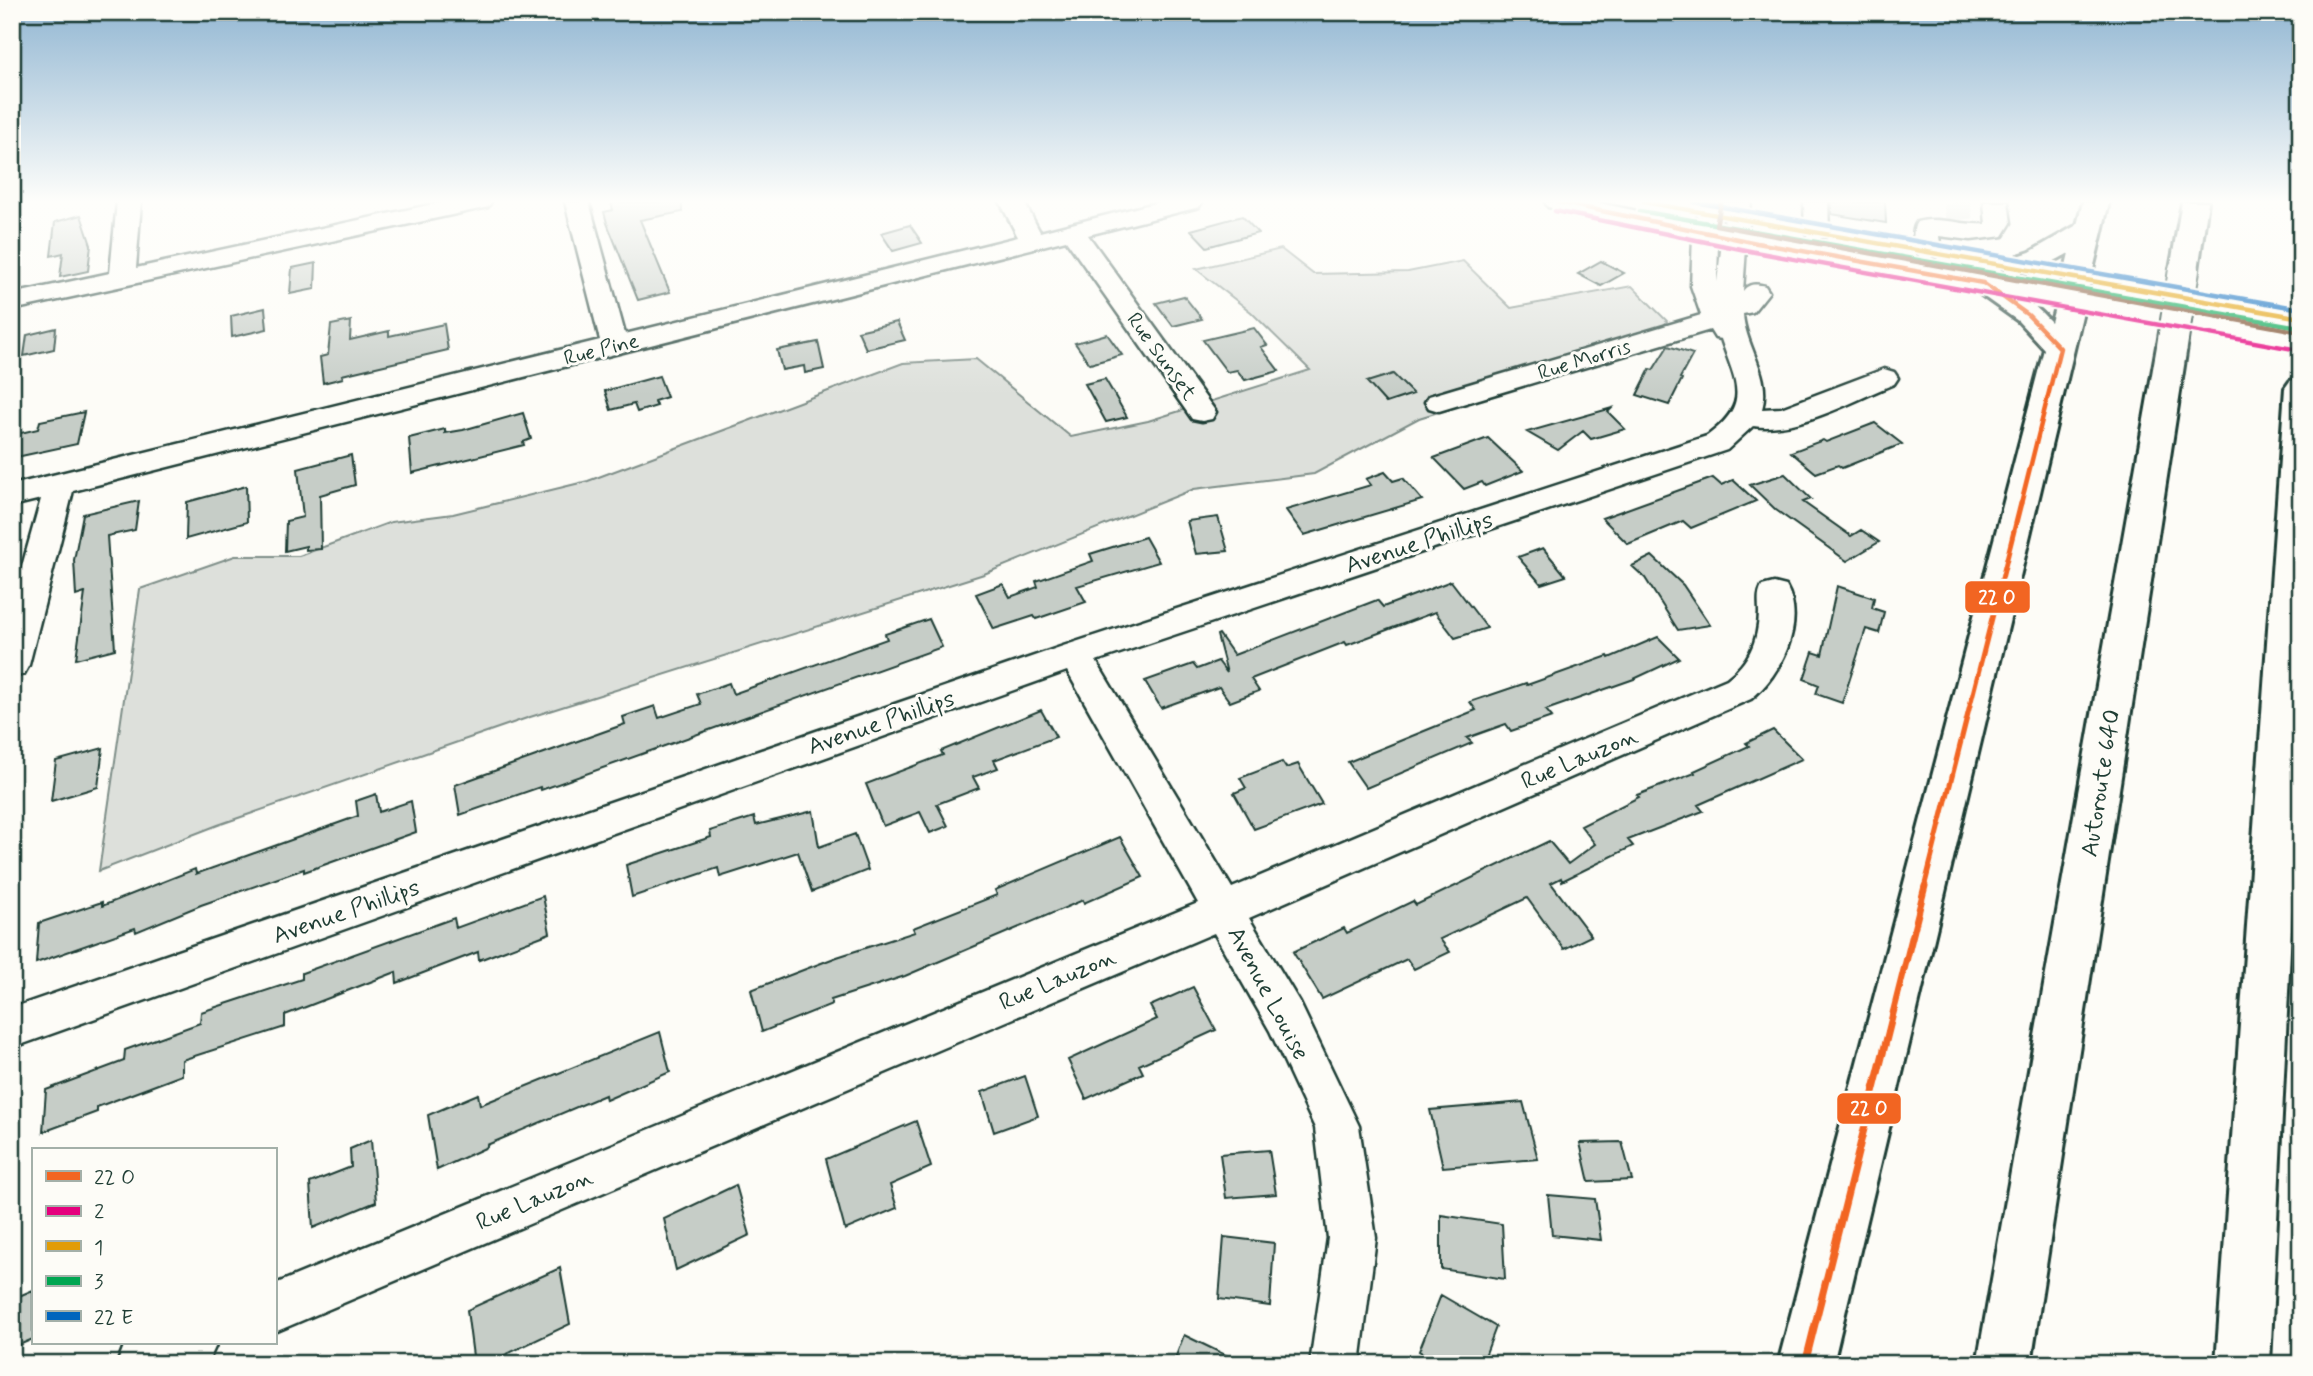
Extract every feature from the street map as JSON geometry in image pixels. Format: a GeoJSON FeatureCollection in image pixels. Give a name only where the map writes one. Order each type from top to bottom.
{"type":"FeatureCollection","features":[{"type":"Feature","properties":{"kind":"main road"},"geometry":{"type":"LineString","coordinates":[[1805,1364],[2080,266]]}},
{"type":"Feature","properties":{"kind":"main road","name":"Autoroute 640"},"geometry":{"type":"LineString","coordinates":[[2004,1364],[2185,266]]}},
{"type":"Feature","properties":{"kind":"main road"},"geometry":{"type":"LineString","coordinates":[[1983,283],[2028,315],[2060,348]]}},
{"type":"Feature","properties":{"kind":"main road"},"geometry":{"type":"LineString","coordinates":[[2243,1364],[2301,388]]}},
{"type":"Feature","properties":{"kind":"street"},"geometry":{"type":"LineString","coordinates":[[122,279],[123,266]]}},
{"type":"Feature","properties":{"kind":"street"},"geometry":{"type":"LineString","coordinates":[[12,302],[181,266]]}},
{"type":"Feature","properties":{"kind":"street"},"geometry":{"type":"LineString","coordinates":[[594,266],[615,346]]}},
{"type":"Feature","properties":{"kind":"street","name":"Rue Pine"},"geometry":{"type":"LineString","coordinates":[[12,496],[933,266]]}},
{"type":"Feature","properties":{"kind":"street","name":"Rue Sunset"},"geometry":{"type":"LineString","coordinates":[[1098,266],[1202,412]]}},
{"type":"Feature","properties":{"kind":"street"},"geometry":{"type":"LineString","coordinates":[[1703,266],[1702,277],[1723,317],[1750,383],[1751,401],[1745,415],[1767,419],[1784,417],[1884,377]]}},
{"type":"Feature","properties":{"kind":"street"},"geometry":{"type":"LineString","coordinates":[[1723,317],[1731,266]]}},
{"type":"Feature","properties":{"kind":"street"},"geometry":{"type":"LineString","coordinates":[[1918,266],[1983,283],[2075,288],[2301,318]]}},
{"type":"Feature","properties":{"kind":"street"},"geometry":{"type":"LineString","coordinates":[[2017,266],[2075,288],[2301,341]]}},
{"type":"Feature","properties":{"kind":"street","name":"Rue Morris"},"geometry":{"type":"LineString","coordinates":[[1439,402],[1723,317],[1744,306],[1756,292]]}},
{"type":"Feature","properties":{"kind":"street","name":"Avenue Phillips"},"geometry":{"type":"LineString","coordinates":[[12,1028],[1075,655],[1699,450],[1727,436],[1745,415]]}},
{"type":"Feature","properties":{"kind":"street"},"geometry":{"type":"LineString","coordinates":[[12,665],[60,484]]}},
{"type":"Feature","properties":{"kind":"street","name":"Rue Lauzon"},"geometry":{"type":"LineString","coordinates":[[276,1308],[1224,910],[1740,689],[1758,673],[1767,655],[1776,620],[1774,595]]}},
{"type":"Feature","properties":{"kind":"street","name":"Avenue Louise"},"geometry":{"type":"LineString","coordinates":[[1075,655],[1285,1017],[1337,1126],[1352,1238],[1335,1364]]}},
{"type":"Feature","properties":{"kind":"street"},"geometry":{"type":"LineString","coordinates":[[142,1364],[190,1344]]}},
{"type":"Feature","properties":{"kind":"shaded area"},"geometry":{"type":"Polygon","coordinates":[[[1208,266],[1303,266],[1313,274],[1408,272],[1437,266],[1468,266],[1511,308],[1632,286],[1667,321],[1649,347],[1419,418],[1314,474],[1194,489],[984,574],[527,718],[218,825],[99,871],[140,589],[235,556],[299,556],[391,522],[453,514],[588,481],[903,363],[976,359],[1071,437],[1148,421],[1310,370],[1251,312],[1196,269],[1208,266]]]}},
{"type":"Feature","properties":{"kind":"building"},"geometry":{"type":"Polygon","coordinates":[[[61,266],[89,266],[88,271],[60,277],[61,266]]]}},
{"type":"Feature","properties":{"kind":"building"},"geometry":{"type":"Polygon","coordinates":[[[316,266],[315,289],[290,294],[292,268],[316,266]]]}},
{"type":"Feature","properties":{"kind":"building"},"geometry":{"type":"Polygon","coordinates":[[[624,266],[659,266],[670,292],[638,300],[624,266]]]}},
{"type":"Feature","properties":{"kind":"building"},"geometry":{"type":"Polygon","coordinates":[[[1592,266],[1611,266],[1624,273],[1601,286],[1578,274],[1592,266]]]}},
{"type":"Feature","properties":{"kind":"building"},"geometry":{"type":"Polygon","coordinates":[[[1184,296],[1202,319],[1173,326],[1156,303],[1184,296]]]}},
{"type":"Feature","properties":{"kind":"building"},"geometry":{"type":"Polygon","coordinates":[[[265,308],[267,329],[232,337],[231,316],[265,308]]]}},
{"type":"Feature","properties":{"kind":"building"},"geometry":{"type":"Polygon","coordinates":[[[351,321],[350,340],[389,331],[389,336],[444,324],[448,350],[342,375],[343,378],[323,383],[320,357],[328,355],[331,325],[351,321]]]}},
{"type":"Feature","properties":{"kind":"building"},"geometry":{"type":"Polygon","coordinates":[[[897,322],[905,340],[866,349],[858,331],[897,322]]]}},
{"type":"Feature","properties":{"kind":"building"},"geometry":{"type":"Polygon","coordinates":[[[56,328],[54,349],[24,356],[27,335],[56,328]]]}},
{"type":"Feature","properties":{"kind":"building"},"geometry":{"type":"Polygon","coordinates":[[[1254,328],[1267,345],[1261,347],[1279,371],[1245,380],[1237,370],[1227,372],[1203,340],[1254,328]]]}},
{"type":"Feature","properties":{"kind":"building"},"geometry":{"type":"Polygon","coordinates":[[[1107,334],[1122,355],[1090,364],[1075,343],[1107,334]]]}},
{"type":"Feature","properties":{"kind":"building"},"geometry":{"type":"Polygon","coordinates":[[[818,342],[824,369],[805,373],[804,366],[782,370],[777,350],[818,342]]]}},
{"type":"Feature","properties":{"kind":"building"},"geometry":{"type":"Polygon","coordinates":[[[1668,346],[1693,354],[1669,405],[1637,395],[1650,369],[1653,370],[1668,346]]]}},
{"type":"Feature","properties":{"kind":"building"},"geometry":{"type":"Polygon","coordinates":[[[1393,374],[1413,394],[1386,403],[1367,382],[1393,374]]]}},
{"type":"Feature","properties":{"kind":"building"},"geometry":{"type":"Polygon","coordinates":[[[659,376],[667,397],[654,401],[657,406],[637,412],[634,404],[611,410],[605,391],[659,376]]]}},
{"type":"Feature","properties":{"kind":"building"},"geometry":{"type":"Polygon","coordinates":[[[1105,379],[1127,417],[1106,422],[1085,384],[1105,379]]]}},
{"type":"Feature","properties":{"kind":"building"},"geometry":{"type":"Polygon","coordinates":[[[1612,408],[1608,412],[1625,429],[1591,439],[1583,431],[1558,450],[1527,432],[1612,408]]]}},
{"type":"Feature","properties":{"kind":"building"},"geometry":{"type":"Polygon","coordinates":[[[84,412],[77,444],[12,458],[12,435],[38,429],[40,421],[84,412]]]}},
{"type":"Feature","properties":{"kind":"building"},"geometry":{"type":"Polygon","coordinates":[[[523,413],[531,439],[523,442],[524,445],[412,473],[409,438],[445,429],[445,433],[463,430],[523,413]]]}},
{"type":"Feature","properties":{"kind":"building"},"geometry":{"type":"Polygon","coordinates":[[[1875,423],[1902,444],[1842,468],[1838,465],[1816,473],[1791,452],[1823,440],[1826,442],[1875,423]]]}},
{"type":"Feature","properties":{"kind":"building"},"geometry":{"type":"Polygon","coordinates":[[[1488,438],[1523,471],[1485,486],[1482,482],[1464,489],[1434,458],[1488,438]]]}},
{"type":"Feature","properties":{"kind":"building"},"geometry":{"type":"Polygon","coordinates":[[[351,455],[355,485],[320,495],[321,549],[306,550],[306,546],[285,551],[286,521],[303,517],[298,469],[351,455]]]}},
{"type":"Feature","properties":{"kind":"building"},"geometry":{"type":"Polygon","coordinates":[[[1385,472],[1393,481],[1403,478],[1422,500],[1304,535],[1286,510],[1371,485],[1366,479],[1385,472]]]}},
{"type":"Feature","properties":{"kind":"building"},"geometry":{"type":"Polygon","coordinates":[[[1785,474],[1811,499],[1803,502],[1851,536],[1861,530],[1879,542],[1847,561],[1776,510],[1750,485],[1785,474]]]}},
{"type":"Feature","properties":{"kind":"building"},"geometry":{"type":"Polygon","coordinates":[[[1713,478],[1721,485],[1733,480],[1756,501],[1691,528],[1683,521],[1628,544],[1602,518],[1713,478]]]}},
{"type":"Feature","properties":{"kind":"building"},"geometry":{"type":"Polygon","coordinates":[[[246,486],[247,522],[186,539],[187,502],[246,486]]]}},
{"type":"Feature","properties":{"kind":"building"},"geometry":{"type":"Polygon","coordinates":[[[139,501],[135,530],[107,536],[115,649],[76,659],[85,593],[76,596],[74,560],[83,514],[139,501]]]}},
{"type":"Feature","properties":{"kind":"building"},"geometry":{"type":"Polygon","coordinates":[[[1218,517],[1228,551],[1196,554],[1187,521],[1218,517]]]}},
{"type":"Feature","properties":{"kind":"building"},"geometry":{"type":"Polygon","coordinates":[[[1145,537],[1159,562],[1077,586],[1086,602],[1036,619],[1034,616],[994,629],[976,594],[1003,584],[1010,597],[1038,587],[1036,581],[1093,561],[1090,554],[1145,537]]]}},
{"type":"Feature","properties":{"kind":"building"},"geometry":{"type":"Polygon","coordinates":[[[1543,548],[1566,576],[1541,584],[1518,557],[1543,548]]]}},
{"type":"Feature","properties":{"kind":"building"},"geometry":{"type":"Polygon","coordinates":[[[1652,556],[1683,585],[1710,625],[1678,630],[1645,578],[1632,566],[1652,556]]]}},
{"type":"Feature","properties":{"kind":"building"},"geometry":{"type":"Polygon","coordinates":[[[1451,581],[1487,628],[1455,638],[1435,612],[1347,645],[1345,642],[1251,679],[1259,691],[1230,702],[1219,687],[1161,708],[1145,681],[1193,664],[1197,669],[1218,661],[1227,673],[1217,635],[1219,634],[1234,655],[1377,600],[1383,607],[1451,581]]]}},
{"type":"Feature","properties":{"kind":"building"},"geometry":{"type":"Polygon","coordinates":[[[1837,586],[1874,598],[1872,608],[1884,612],[1879,633],[1866,629],[1842,703],[1816,694],[1819,685],[1804,679],[1813,652],[1822,655],[1837,586]]]}},
{"type":"Feature","properties":{"kind":"building"},"geometry":{"type":"Polygon","coordinates":[[[929,619],[942,647],[541,790],[540,787],[460,815],[455,785],[625,724],[623,717],[655,706],[659,718],[701,704],[697,694],[729,683],[733,694],[887,639],[885,634],[929,619]]]}},
{"type":"Feature","properties":{"kind":"building"},"geometry":{"type":"Polygon","coordinates":[[[1658,637],[1679,658],[1634,679],[1546,710],[1552,717],[1511,731],[1506,724],[1467,738],[1472,743],[1366,788],[1348,762],[1476,710],[1470,702],[1608,656],[1609,658],[1658,637]]]}},
{"type":"Feature","properties":{"kind":"building"},"geometry":{"type":"Polygon","coordinates":[[[1041,710],[1056,737],[994,760],[998,768],[973,777],[979,788],[937,804],[948,826],[930,833],[920,812],[883,826],[866,784],[943,755],[941,751],[1041,710]]]}},
{"type":"Feature","properties":{"kind":"building"},"geometry":{"type":"Polygon","coordinates":[[[1773,730],[1802,759],[1698,805],[1703,811],[1628,840],[1633,846],[1562,881],[1561,878],[1551,883],[1591,936],[1564,949],[1527,898],[1440,939],[1450,952],[1414,969],[1407,959],[1322,999],[1293,952],[1344,928],[1347,933],[1413,901],[1416,905],[1549,841],[1568,864],[1595,844],[1581,826],[1639,797],[1637,795],[1695,773],[1694,771],[1749,746],[1746,743],[1773,730]]]}},
{"type":"Feature","properties":{"kind":"building"},"geometry":{"type":"Polygon","coordinates":[[[103,748],[98,787],[51,801],[56,761],[103,748]]]}},
{"type":"Feature","properties":{"kind":"building"},"geometry":{"type":"Polygon","coordinates":[[[1282,762],[1286,768],[1298,764],[1322,804],[1254,829],[1234,793],[1246,788],[1240,778],[1282,762]]]}},
{"type":"Feature","properties":{"kind":"building"},"geometry":{"type":"Polygon","coordinates":[[[376,794],[379,812],[411,801],[416,832],[201,905],[136,932],[135,928],[36,963],[39,923],[102,902],[102,906],[195,869],[196,874],[358,816],[356,801],[376,794]]]}},
{"type":"Feature","properties":{"kind":"building"},"geometry":{"type":"Polygon","coordinates":[[[813,811],[819,847],[855,834],[868,870],[812,892],[798,852],[720,877],[718,868],[632,897],[626,865],[711,837],[710,831],[754,817],[756,825],[813,811]]]}},
{"type":"Feature","properties":{"kind":"building"},"geometry":{"type":"Polygon","coordinates":[[[1120,837],[1143,877],[905,976],[831,1000],[832,1004],[762,1032],[751,990],[837,957],[915,932],[913,928],[997,895],[995,890],[1120,837]]]}},
{"type":"Feature","properties":{"kind":"building"},"geometry":{"type":"Polygon","coordinates":[[[543,896],[550,933],[479,960],[478,952],[397,983],[396,972],[285,1015],[285,1027],[182,1060],[182,1075],[97,1107],[97,1112],[43,1132],[46,1090],[124,1061],[125,1050],[200,1023],[201,1012],[302,979],[302,973],[454,918],[456,928],[543,896]]]}},
{"type":"Feature","properties":{"kind":"building"},"geometry":{"type":"Polygon","coordinates":[[[1193,987],[1216,1030],[1139,1065],[1143,1073],[1086,1099],[1068,1060],[1157,1019],[1150,1006],[1193,987]]]}},
{"type":"Feature","properties":{"kind":"building"},"geometry":{"type":"Polygon","coordinates":[[[660,1032],[670,1072],[606,1100],[605,1095],[487,1145],[437,1170],[428,1115],[478,1094],[480,1105],[660,1032]]]}},
{"type":"Feature","properties":{"kind":"building"},"geometry":{"type":"Polygon","coordinates":[[[1025,1076],[1038,1116],[994,1132],[982,1092],[1025,1076]]]}},
{"type":"Feature","properties":{"kind":"building"},"geometry":{"type":"Polygon","coordinates":[[[1523,1102],[1538,1159],[1443,1167],[1430,1110],[1523,1102]]]}},
{"type":"Feature","properties":{"kind":"building"},"geometry":{"type":"Polygon","coordinates":[[[916,1121],[931,1167],[890,1185],[897,1208],[845,1230],[826,1159],[916,1121]]]}},
{"type":"Feature","properties":{"kind":"building"},"geometry":{"type":"Polygon","coordinates":[[[371,1140],[376,1202],[313,1228],[310,1183],[351,1167],[350,1149],[371,1140]]]}},
{"type":"Feature","properties":{"kind":"building"},"geometry":{"type":"Polygon","coordinates":[[[1622,1142],[1632,1180],[1589,1182],[1580,1143],[1622,1142]]]}},
{"type":"Feature","properties":{"kind":"building"},"geometry":{"type":"Polygon","coordinates":[[[1269,1150],[1276,1194],[1226,1198],[1220,1154],[1269,1150]]]}},
{"type":"Feature","properties":{"kind":"building"},"geometry":{"type":"Polygon","coordinates":[[[736,1185],[750,1235],[676,1270],[664,1219],[736,1185]]]}},
{"type":"Feature","properties":{"kind":"building"},"geometry":{"type":"Polygon","coordinates":[[[1548,1195],[1595,1199],[1601,1240],[1552,1235],[1548,1195]]]}},
{"type":"Feature","properties":{"kind":"building"},"geometry":{"type":"Polygon","coordinates":[[[1441,1215],[1502,1224],[1505,1279],[1441,1269],[1441,1215]]]}},
{"type":"Feature","properties":{"kind":"building"},"geometry":{"type":"Polygon","coordinates":[[[1224,1237],[1274,1243],[1270,1306],[1219,1299],[1224,1237]]]}},
{"type":"Feature","properties":{"kind":"building"},"geometry":{"type":"Polygon","coordinates":[[[560,1268],[570,1324],[486,1364],[474,1364],[467,1310],[560,1268]]]}},
{"type":"Feature","properties":{"kind":"building"},"geometry":{"type":"Polygon","coordinates":[[[32,1290],[32,1339],[12,1348],[12,1299],[32,1290]]]}},
{"type":"Feature","properties":{"kind":"building"},"geometry":{"type":"Polygon","coordinates":[[[1441,1295],[1496,1327],[1482,1364],[1441,1364],[1419,1351],[1441,1295]]]}},
{"type":"Feature","properties":{"kind":"building"},"geometry":{"type":"Polygon","coordinates":[[[1184,1335],[1244,1364],[1173,1364],[1184,1335]]]}},
{"type":"Feature","properties":{"kind":"transit line","name":"2"},"geometry":{"type":"LineString","coordinates":[[1834,266],[2299,350]]}},
{"type":"Feature","properties":{"kind":"transit line"},"geometry":{"type":"LineString","coordinates":[[1805,1364],[2060,348],[2028,315],[1983,283],[1888,266]]}},
{"type":"Feature","properties":{"kind":"transit line"},"geometry":{"type":"LineString","coordinates":[[1941,266],[2301,332]]}},
{"type":"Feature","properties":{"kind":"transit line","name":"3"},"geometry":{"type":"LineString","coordinates":[[1954,266],[2299,327]]}},
{"type":"Feature","properties":{"kind":"transit line","name":"1"},"geometry":{"type":"LineString","coordinates":[[2008,266],[2301,318]]}},
{"type":"Feature","properties":{"kind":"transit line"},"geometry":{"type":"LineString","coordinates":[[2058,266],[2301,309]]}}]}
